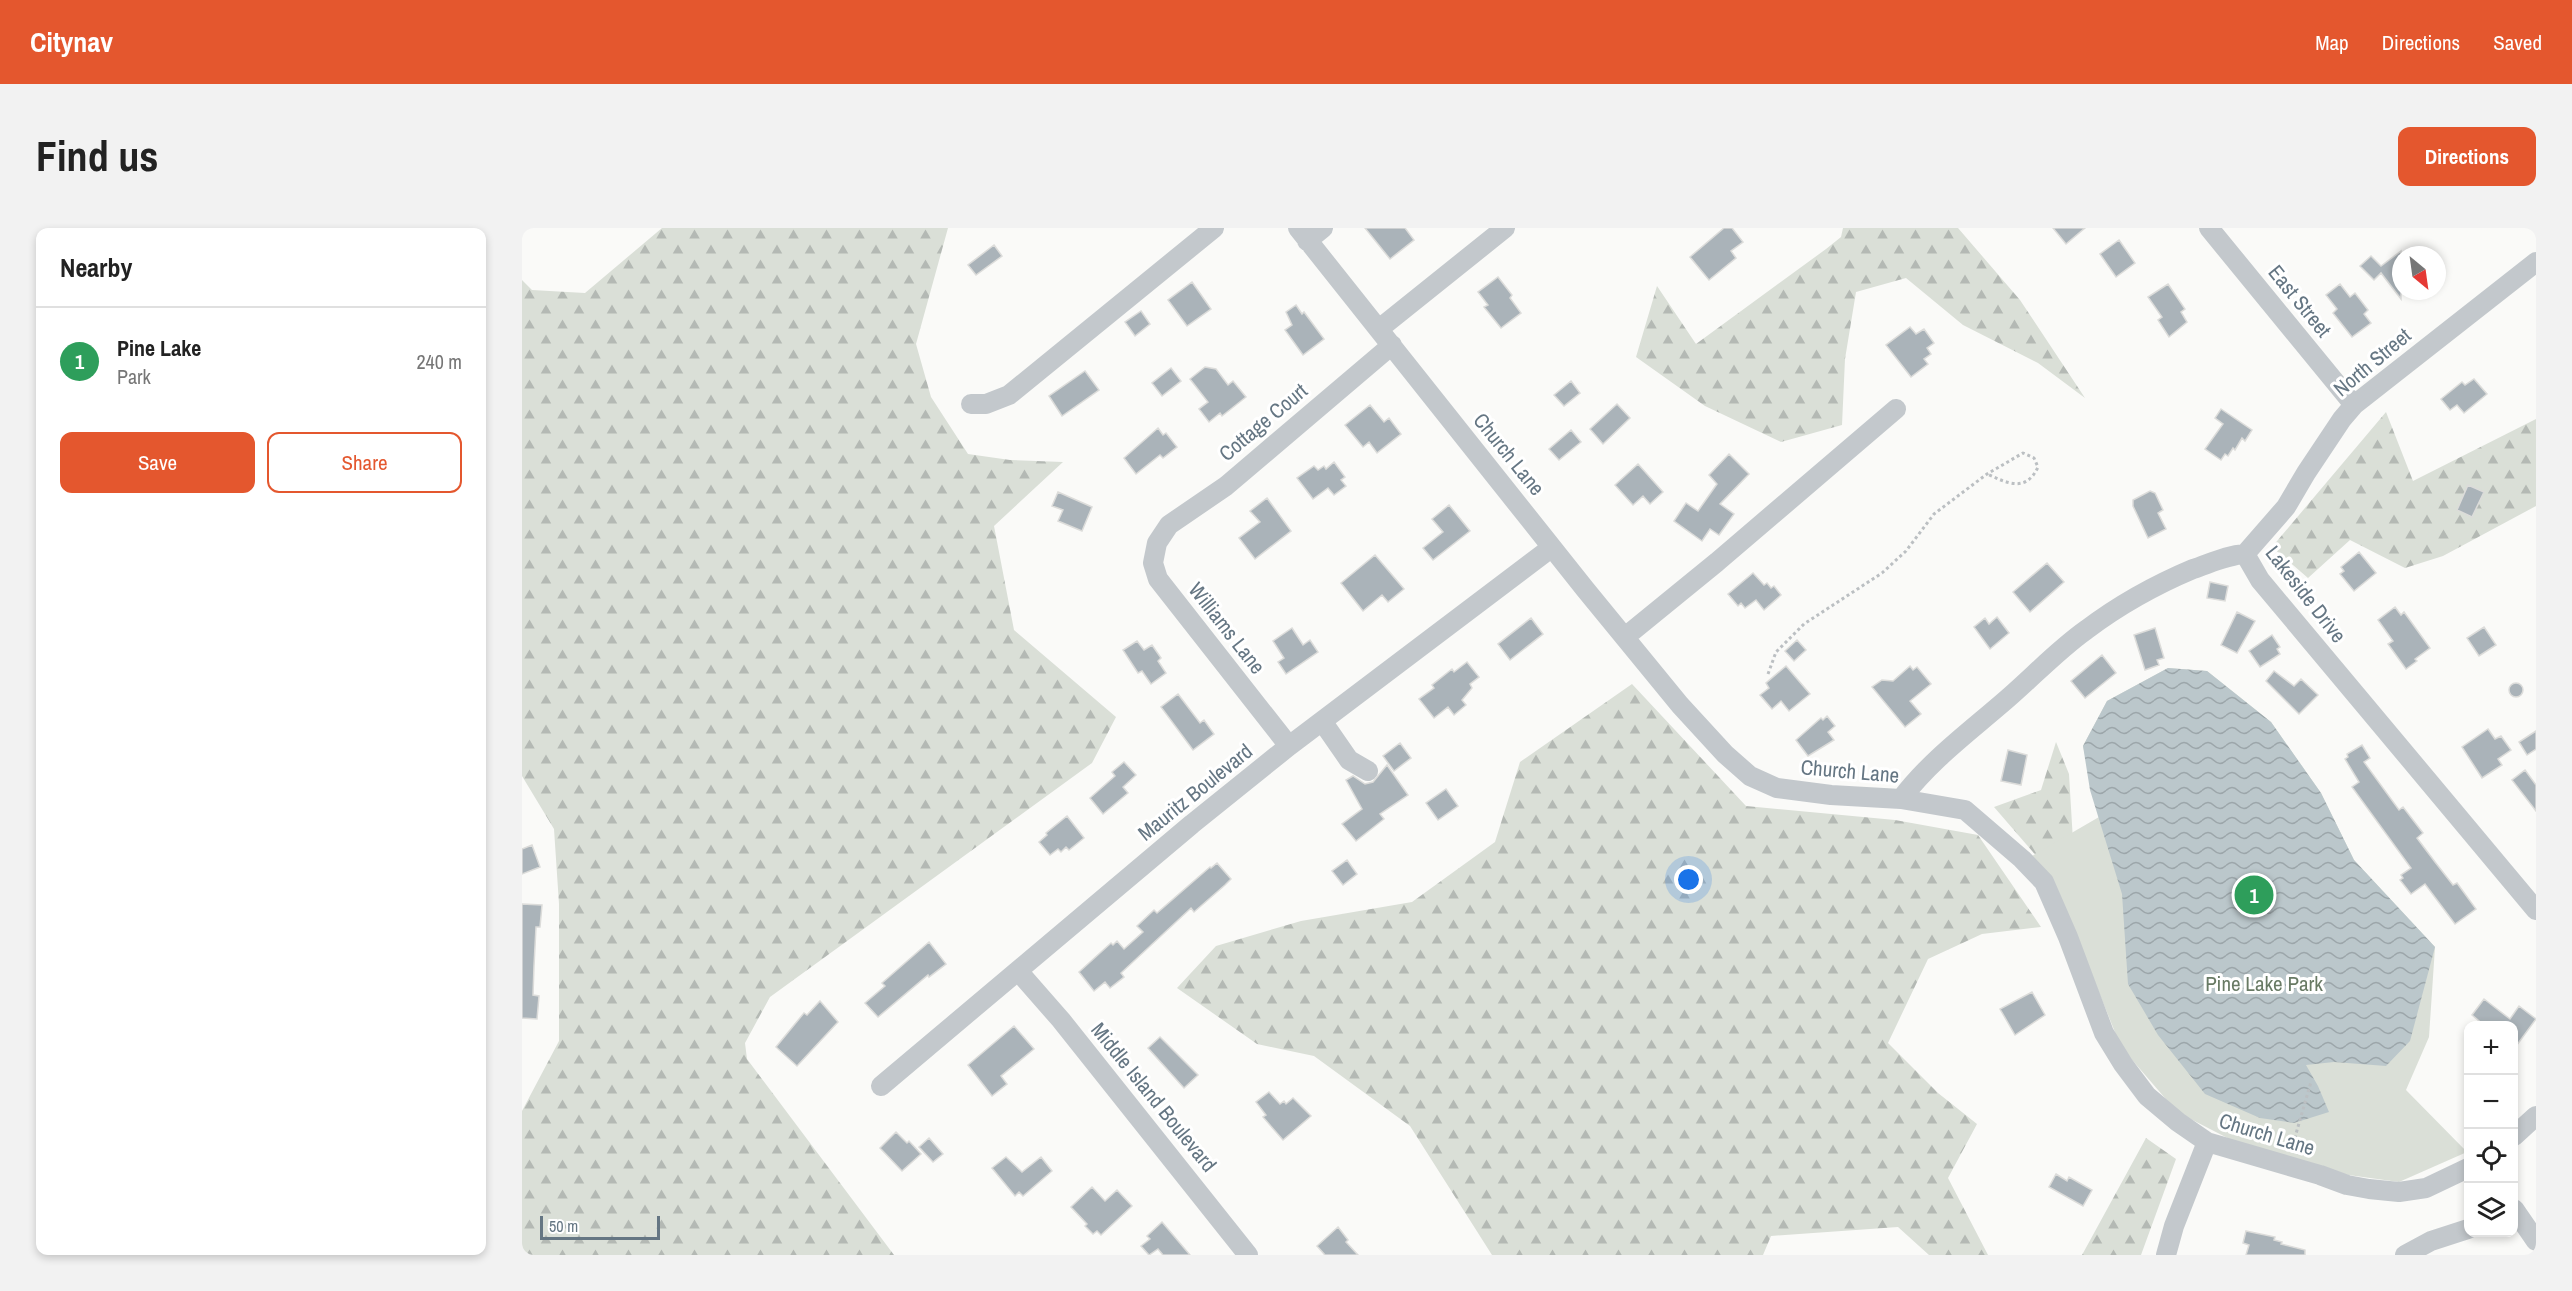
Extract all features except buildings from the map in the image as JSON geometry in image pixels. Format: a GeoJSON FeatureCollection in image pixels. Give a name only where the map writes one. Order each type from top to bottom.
{"type":"FeatureCollection","features":[{"type":"Feature","properties":{"kind":"street"},"geometry":{"type":"LineString","coordinates":[[971,404],[986,404],[1009,395],[1214,228]]}},
{"type":"Feature","properties":{"kind":"street"},"geometry":{"type":"LineString","coordinates":[[1303,234],[1323,228]]}},
{"type":"Feature","properties":{"kind":"street"},"geometry":{"type":"LineString","coordinates":[[1379,329],[1505,228]]}},
{"type":"Feature","properties":{"kind":"street","name":"East Street"},"geometry":{"type":"LineString","coordinates":[[2209,228],[2354,405]]}},
{"type":"Feature","properties":{"kind":"street","name":"Church Lane"},"geometry":{"type":"LineString","coordinates":[[1303,234],[1529,517],[1551,548],[1680,705],[1725,754],[1750,776],[1777,788],[1831,795],[1901,799],[1965,810],[2022,859],[2044,882],[2068,937],[2104,1033],[2123,1064],[2147,1096],[2207,1142],[2347,1185],[2385,1192],[2426,1188],[2464,1170]]}},
{"type":"Feature","properties":{"kind":"street","name":"North Street"},"geometry":{"type":"LineString","coordinates":[[2245,554],[2286,507],[2306,472],[2354,405],[2536,262]]}},
{"type":"Feature","properties":{"kind":"street","name":"Cottage Court"},"geometry":{"type":"LineString","coordinates":[[1164,533],[1169,525],[1226,486],[1392,345]]}},
{"type":"Feature","properties":{"kind":"street"},"geometry":{"type":"LineString","coordinates":[[1626,637],[1750,535],[1896,409]]}},
{"type":"Feature","properties":{"kind":"street","name":"Williams Lane"},"geometry":{"type":"LineString","coordinates":[[1164,533],[1157,543],[1153,563],[1158,579],[1290,746]]}},
{"type":"Feature","properties":{"kind":"street","name":"Mauritz Boulevard"},"geometry":{"type":"LineString","coordinates":[[880,1086],[1192,824],[1322,721],[1551,548]]}},
{"type":"Feature","properties":{"kind":"street","name":"Lakeside Drive"},"geometry":{"type":"LineString","coordinates":[[1901,799],[1919,775],[1958,738],[2000,706],[2085,631],[2124,603],[2156,586],[2230,555],[2245,554],[2260,580],[2536,910]]}},
{"type":"Feature","properties":{"kind":"street"},"geometry":{"type":"LineString","coordinates":[[1322,721],[1349,760],[1368,771]]}},
{"type":"Feature","properties":{"kind":"street","name":"Middle Island Boulevard"},"geometry":{"type":"LineString","coordinates":[[1018,972],[1061,1020],[1248,1255]]}},
{"type":"Feature","properties":{"kind":"street"},"geometry":{"type":"LineString","coordinates":[[2518,1132],[2536,1116]]}},
{"type":"Feature","properties":{"kind":"street"},"geometry":{"type":"LineString","coordinates":[[2166,1255],[2174,1226],[2207,1142]]}},
{"type":"Feature","properties":{"kind":"street"},"geometry":{"type":"LineString","coordinates":[[2518,1219],[2536,1241]]}},
{"type":"Feature","properties":{"kind":"street"},"geometry":{"type":"LineString","coordinates":[[2405,1255],[2431,1241],[2464,1231]]}},
{"type":"Feature","properties":{"kind":"path"},"geometry":{"type":"LineString","coordinates":[[1768,674],[1776,652],[1804,624],[1882,573],[1906,551],[1934,514],[1987,474],[2023,453],[2034,458],[2038,467],[2033,478],[2011,484],[1987,474]]}},
{"type":"Feature","properties":{"kind":"path"},"geometry":{"type":"LineString","coordinates":[[2293,1144],[2311,1082]]}},
{"type":"Feature","properties":{"kind":"green space"},"geometry":{"type":"Polygon","coordinates":[[[662,228],[948,228],[916,344],[931,397],[968,454],[1010,460],[1063,462],[994,526],[1014,630],[1116,717],[1092,763],[770,997],[745,1043],[747,1059],[894,1255],[522,1255],[522,1111],[559,1041],[559,904],[554,829],[522,776],[522,280],[532,290],[585,293],[662,228]]]}},
{"type":"Feature","properties":{"kind":"green space"},"geometry":{"type":"Polygon","coordinates":[[[1843,228],[1958,228],[2020,300],[2085,398],[2038,363],[1963,325],[1906,278],[1856,292],[1845,359],[1842,425],[1781,442],[1705,406],[1636,357],[1657,286],[1696,344],[1826,249],[1841,237],[1843,228]]]}},
{"type":"Feature","properties":{"kind":"green space"},"geometry":{"type":"Polygon","coordinates":[[[2386,412],[2413,481],[2536,419],[2536,506],[2443,556],[2405,568],[2350,540],[2308,578],[2272,547],[2386,412]]]}},
{"type":"Feature","properties":{"kind":"green space","name":"Pine Lake Park"},"geometry":{"type":"Polygon","coordinates":[[[2168,668],[2207,671],[2271,722],[2321,793],[2354,860],[2435,947],[2429,1037],[2406,1090],[2464,1149],[2464,1153],[2399,1182],[2334,1173],[2243,1146],[2177,1112],[2121,1047],[2058,891],[2032,856],[2099,817],[2083,746],[2107,701],[2168,668]]]}},
{"type":"Feature","properties":{"kind":"green space"},"geometry":{"type":"Polygon","coordinates":[[[1632,684],[1746,806],[1895,820],[1978,835],[2041,927],[1982,934],[1928,959],[1888,1043],[1938,1093],[1977,1124],[1948,1178],[1988,1255],[1929,1255],[1898,1227],[1771,1236],[1763,1255],[1492,1255],[1410,1126],[1314,1056],[1257,1044],[1177,988],[1216,946],[1301,921],[1412,902],[1495,842],[1520,762],[1632,684]]]}},
{"type":"Feature","properties":{"kind":"green space"},"geometry":{"type":"Polygon","coordinates":[[[2056,742],[2069,774],[2074,858],[2052,874],[1994,807],[2041,790],[2056,742]]]}},
{"type":"Feature","properties":{"kind":"green space"},"geometry":{"type":"Polygon","coordinates":[[[2146,1138],[2176,1159],[2141,1255],[2082,1255],[2146,1138]]]}},
{"type":"Feature","properties":{"kind":"water","name":"Pine Lake Park"},"geometry":{"type":"Polygon","coordinates":[[[2168,668],[2207,671],[2271,722],[2321,793],[2354,860],[2435,947],[2410,1041],[2386,1066],[2334,1062],[2306,1065],[2329,1112],[2294,1123],[2260,1118],[2205,1094],[2158,1035],[2128,984],[2122,894],[2090,790],[2083,746],[2107,701],[2168,668]]]}},
{"type":"Feature","properties":{"kind":"place","name":"Pine Lake"},"geometry":{"type":"Point","coordinates":[2254,895]}}]}
